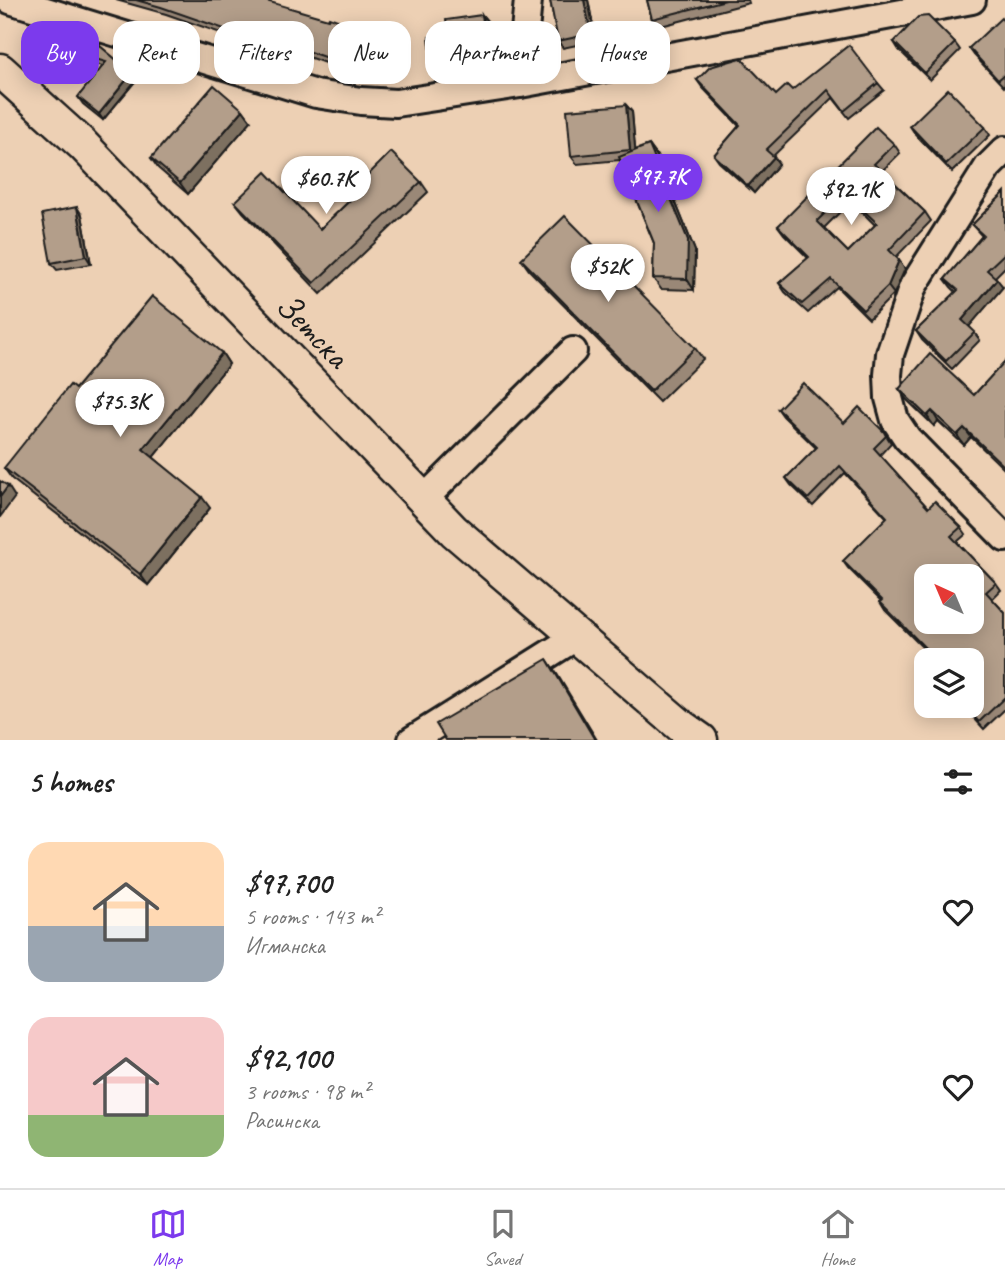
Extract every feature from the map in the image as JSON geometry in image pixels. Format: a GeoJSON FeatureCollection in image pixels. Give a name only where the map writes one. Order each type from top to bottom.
{"type":"FeatureCollection","features":[{"type":"Feature","properties":{"kind":"street"},"geometry":{"type":"LineString","coordinates":[[10,0],[71,8],[316,94],[396,103],[520,84]]}},
{"type":"Feature","properties":{"kind":"street"},"geometry":{"type":"LineString","coordinates":[[526,21],[528,0]]}},
{"type":"Feature","properties":{"kind":"street"},"geometry":{"type":"LineString","coordinates":[[561,75],[847,12],[972,0]]}},
{"type":"Feature","properties":{"kind":"street","name":"Зетска"},"geometry":{"type":"LineString","coordinates":[[0,70],[82,144],[454,531],[681,726],[701,740]]}},
{"type":"Feature","properties":{"kind":"street"},"geometry":{"type":"LineString","coordinates":[[1005,150],[988,167],[913,286],[890,354],[887,375],[895,420],[907,438],[1005,538]]}},
{"type":"Feature","properties":{"kind":"street"},"geometry":{"type":"LineString","coordinates":[[423,499],[573,351]]}},
{"type":"Feature","properties":{"kind":"street"},"geometry":{"type":"LineString","coordinates":[[419,738],[576,637]]}},
{"type":"Feature","properties":{"kind":"building"},"geometry":{"type":"Polygon","coordinates":[[[136,0],[263,0],[340,21],[328,21],[328,58],[314,53],[314,21],[214,21],[214,25],[136,0]]]}},
{"type":"Feature","properties":{"kind":"building"},"geometry":{"type":"Polygon","coordinates":[[[550,0],[584,0],[588,21],[575,21],[575,37],[561,40],[561,21],[554,21],[550,0]]]}},
{"type":"Feature","properties":{"kind":"building"},"geometry":{"type":"Polygon","coordinates":[[[647,0],[726,0],[652,19],[647,0]]]}},
{"type":"Feature","properties":{"kind":"building"},"geometry":{"type":"Polygon","coordinates":[[[482,15],[483,21],[446,21],[482,15]]]}},
{"type":"Feature","properties":{"kind":"building"},"geometry":{"type":"Polygon","coordinates":[[[928,16],[955,43],[925,73],[894,42],[918,17],[928,16]]]}},
{"type":"Feature","properties":{"kind":"building"},"geometry":{"type":"Polygon","coordinates":[[[1001,18],[1005,23],[1005,74],[998,80],[969,48],[1001,18]]]}},
{"type":"Feature","properties":{"kind":"building"},"geometry":{"type":"Polygon","coordinates":[[[99,45],[113,57],[113,84],[123,84],[99,114],[78,97],[88,84],[99,84],[99,71],[106,62],[99,60],[99,45]]]}},
{"type":"Feature","properties":{"kind":"building"},"geometry":{"type":"Polygon","coordinates":[[[849,45],[878,83],[844,111],[828,90],[766,150],[774,157],[748,186],[714,155],[740,125],[697,80],[710,67],[741,58],[776,95],[787,85],[792,90],[849,45]]]}},
{"type":"Feature","properties":{"kind":"building"},"geometry":{"type":"Polygon","coordinates":[[[214,85],[243,110],[180,183],[151,158],[214,85]]]}},
{"type":"Feature","properties":{"kind":"building"},"geometry":{"type":"Polygon","coordinates":[[[948,89],[985,127],[946,164],[910,126],[948,89]]]}},
{"type":"Feature","properties":{"kind":"building"},"geometry":{"type":"Polygon","coordinates":[[[626,105],[630,150],[571,156],[567,110],[626,105]]]}},
{"type":"Feature","properties":{"kind":"building"},"geometry":{"type":"Polygon","coordinates":[[[876,127],[894,144],[874,164],[925,212],[889,250],[899,260],[888,286],[863,310],[831,279],[802,304],[779,283],[809,257],[778,226],[876,127]],[[845,193],[817,221],[848,252],[877,223],[845,193]]]}},
{"type":"Feature","properties":{"kind":"building"},"geometry":{"type":"Polygon","coordinates":[[[649,145],[688,240],[687,279],[653,278],[654,243],[619,157],[649,145]]]}},
{"type":"Feature","properties":{"kind":"building"},"geometry":{"type":"Polygon","coordinates":[[[391,152],[421,182],[314,283],[235,202],[266,172],[320,229],[366,185],[362,181],[391,152]]]}},
{"type":"Feature","properties":{"kind":"building"},"geometry":{"type":"Polygon","coordinates":[[[1005,192],[1005,253],[987,270],[997,279],[962,320],[975,332],[946,361],[916,331],[958,290],[945,279],[983,235],[972,225],[1005,192]]]}},
{"type":"Feature","properties":{"kind":"building"},"geometry":{"type":"Polygon","coordinates":[[[77,207],[86,256],[51,263],[42,214],[77,207]]]}},
{"type":"Feature","properties":{"kind":"building"},"geometry":{"type":"Polygon","coordinates":[[[565,216],[695,348],[651,391],[521,259],[565,216]]]}},
{"type":"Feature","properties":{"kind":"building"},"geometry":{"type":"Polygon","coordinates":[[[152,296],[222,353],[143,449],[202,497],[140,574],[4,468],[70,385],[75,389],[152,296]]]}},
{"type":"Feature","properties":{"kind":"building"},"geometry":{"type":"Polygon","coordinates":[[[930,354],[974,395],[1005,361],[1005,467],[964,428],[957,435],[932,411],[927,416],[899,389],[930,354]]]}},
{"type":"Feature","properties":{"kind":"building"},"geometry":{"type":"Polygon","coordinates":[[[803,383],[844,423],[859,407],[886,436],[874,448],[928,508],[935,501],[961,527],[951,536],[978,564],[914,564],[914,634],[984,634],[984,570],[996,583],[986,592],[1005,613],[1005,697],[984,717],[984,648],[925,648],[843,561],[887,517],[840,466],[808,499],[786,478],[817,447],[778,409],[803,383]]]}},
{"type":"Feature","properties":{"kind":"building"},"geometry":{"type":"Polygon","coordinates":[[[0,481],[8,486],[0,497],[0,481]]]}},
{"type":"Feature","properties":{"kind":"building"},"geometry":{"type":"Polygon","coordinates":[[[547,659],[595,740],[446,740],[436,724],[547,659]]]}}]}
